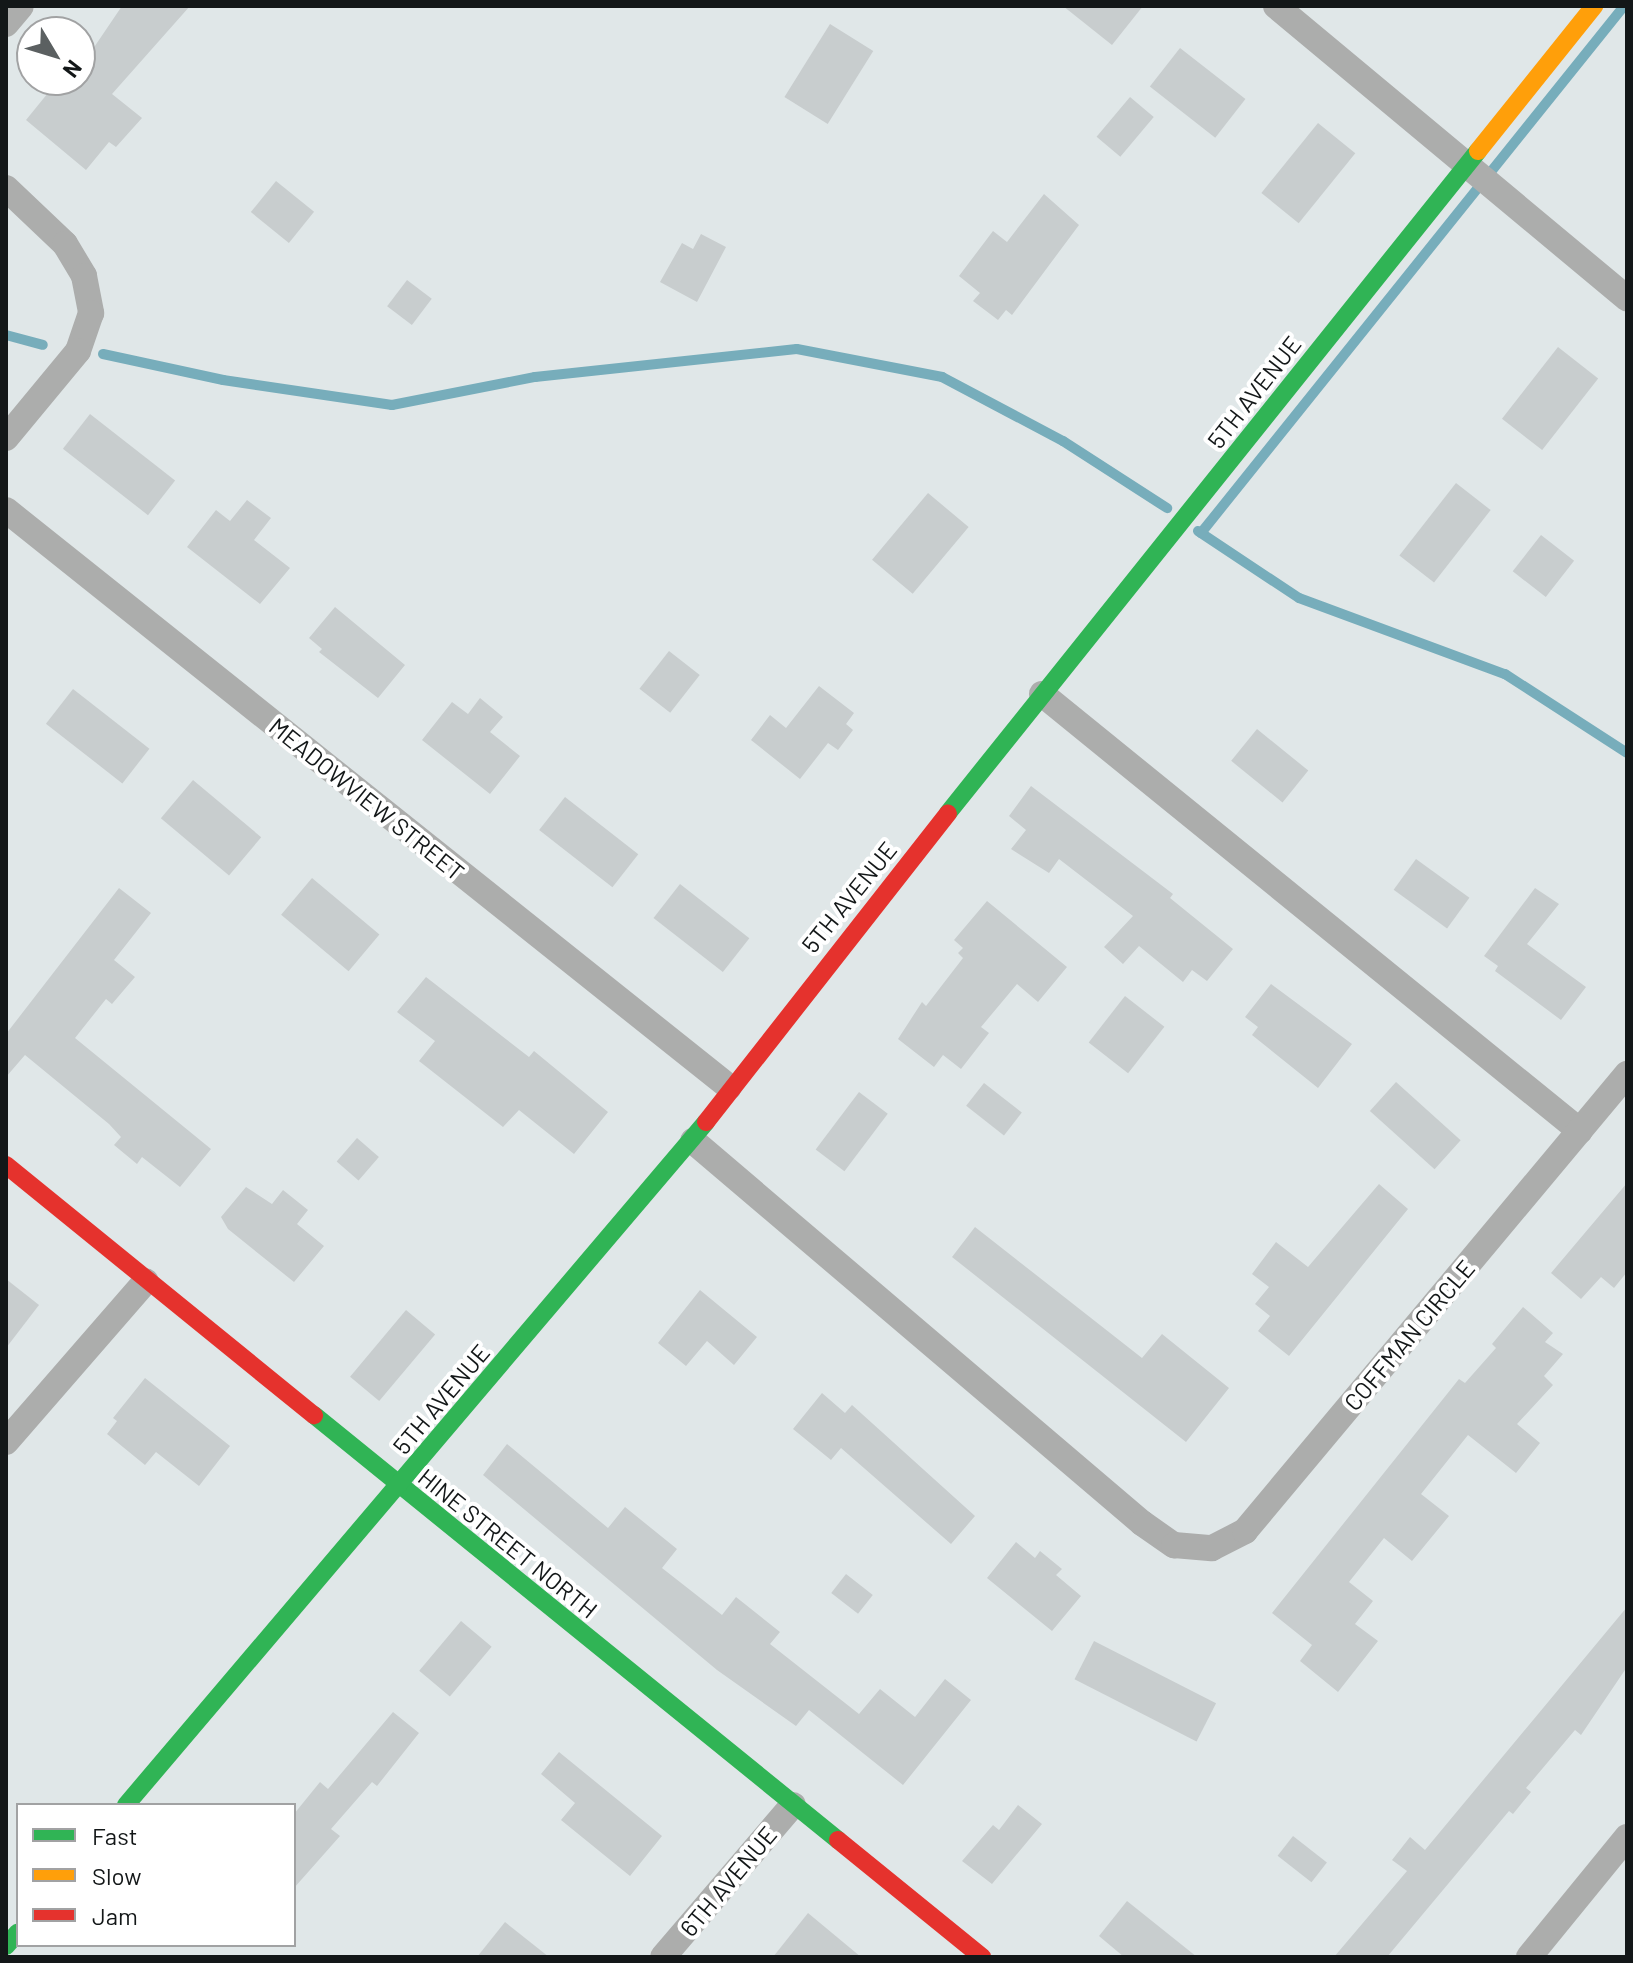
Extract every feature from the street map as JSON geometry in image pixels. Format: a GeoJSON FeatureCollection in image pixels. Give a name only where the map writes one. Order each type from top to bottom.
{"type":"FeatureCollection","features":[{"type":"Feature","properties":{"kind":"street"},"geometry":{"type":"LineString","coordinates":[[6,24],[21,6]]}},
{"type":"Feature","properties":{"kind":"street"},"geometry":{"type":"LineString","coordinates":[[1276,6],[1464,166],[1627,298]]}},
{"type":"Feature","properties":{"kind":"street","name":"5TH AVENUE"},"geometry":{"type":"LineString","coordinates":[[128,1803],[693,1141],[729,1087],[1594,6]]}},
{"type":"Feature","properties":{"kind":"street"},"geometry":{"type":"LineString","coordinates":[[6,188],[65,244],[84,276],[91,313],[80,347],[6,438]]}},
{"type":"Feature","properties":{"kind":"street","name":"MEADOWVIEW STREET"},"geometry":{"type":"LineString","coordinates":[[6,510],[729,1087]]}},
{"type":"Feature","properties":{"kind":"street"},"geometry":{"type":"LineString","coordinates":[[1042,694],[1580,1131]]}},
{"type":"Feature","properties":{"kind":"street","name":"COFFMAN CIRCLE"},"geometry":{"type":"LineString","coordinates":[[693,1141],[1142,1523],[1174,1545],[1212,1548],[1245,1531],[1627,1074]]}},
{"type":"Feature","properties":{"kind":"street","name":"HINE STREET NORTH"},"geometry":{"type":"LineString","coordinates":[[6,1165],[982,1957]]}},
{"type":"Feature","properties":{"kind":"street"},"geometry":{"type":"LineString","coordinates":[[6,1442],[146,1281]]}},
{"type":"Feature","properties":{"kind":"street","name":"6TH AVENUE"},"geometry":{"type":"LineString","coordinates":[[663,1957],[793,1805]]}},
{"type":"Feature","properties":{"kind":"street"},"geometry":{"type":"LineString","coordinates":[[1529,1957],[1627,1837]]}},
{"type":"Feature","properties":{"kind":"building"},"geometry":{"type":"Polygon","coordinates":[[[122,6],[190,6],[112,94],[142,118],[116,147],[109,142],[86,170],[26,120],[46,96],[96,96],[96,44],[122,6]]]}},
{"type":"Feature","properties":{"kind":"building"},"geometry":{"type":"Polygon","coordinates":[[[1063,6],[1143,6],[1112,45],[1063,6]]]}},
{"type":"Feature","properties":{"kind":"building"},"geometry":{"type":"Polygon","coordinates":[[[830,24],[873,51],[828,124],[784,97],[830,24]]]}},
{"type":"Feature","properties":{"kind":"building"},"geometry":{"type":"Polygon","coordinates":[[[1180,48],[1245,99],[1215,138],[1150,87],[1180,48]]]}},
{"type":"Feature","properties":{"kind":"building"},"geometry":{"type":"Polygon","coordinates":[[[1130,97],[1154,117],[1120,157],[1097,137],[1130,97]]]}},
{"type":"Feature","properties":{"kind":"building"},"geometry":{"type":"Polygon","coordinates":[[[1318,123],[1355,153],[1299,223],[1261,193],[1318,123]]]}},
{"type":"Feature","properties":{"kind":"building"},"geometry":{"type":"Polygon","coordinates":[[[276,181],[314,212],[289,243],[251,212],[276,181]]]}},
{"type":"Feature","properties":{"kind":"building"},"geometry":{"type":"Polygon","coordinates":[[[1044,194],[1079,225],[1012,315],[1006,310],[998,320],[973,301],[980,293],[959,276],[993,231],[1007,242],[1044,194]]]}},
{"type":"Feature","properties":{"kind":"building"},"geometry":{"type":"Polygon","coordinates":[[[701,234],[726,247],[697,302],[660,282],[682,243],[693,249],[701,234]]]}},
{"type":"Feature","properties":{"kind":"building"},"geometry":{"type":"Polygon","coordinates":[[[407,280],[432,299],[412,325],[387,306],[407,280]]]}},
{"type":"Feature","properties":{"kind":"building"},"geometry":{"type":"Polygon","coordinates":[[[1558,347],[1598,378],[1542,450],[1502,419],[1558,347]]]}},
{"type":"Feature","properties":{"kind":"building"},"geometry":{"type":"Polygon","coordinates":[[[90,414],[175,480],[148,515],[63,449],[90,414]]]}},
{"type":"Feature","properties":{"kind":"building"},"geometry":{"type":"Polygon","coordinates":[[[1456,483],[1491,510],[1434,583],[1399,555],[1456,483]]]}},
{"type":"Feature","properties":{"kind":"building"},"geometry":{"type":"Polygon","coordinates":[[[928,493],[969,527],[913,594],[872,560],[928,493]]]}},
{"type":"Feature","properties":{"kind":"building"},"geometry":{"type":"Polygon","coordinates":[[[247,500],[271,518],[254,540],[290,568],[260,604],[187,547],[216,510],[230,521],[247,500]]]}},
{"type":"Feature","properties":{"kind":"building"},"geometry":{"type":"Polygon","coordinates":[[[1541,535],[1574,561],[1546,597],[1513,571],[1541,535]]]}},
{"type":"Feature","properties":{"kind":"building"},"geometry":{"type":"Polygon","coordinates":[[[335,607],[405,665],[378,698],[319,652],[322,649],[309,638],[335,607]]]}},
{"type":"Feature","properties":{"kind":"building"},"geometry":{"type":"Polygon","coordinates":[[[669,651],[700,675],[670,713],[639,689],[669,651]]]}},
{"type":"Feature","properties":{"kind":"building"},"geometry":{"type":"Polygon","coordinates":[[[819,686],[854,713],[846,724],[853,730],[838,750],[828,743],[800,779],[751,740],[770,715],[786,728],[819,686]]]}},
{"type":"Feature","properties":{"kind":"building"},"geometry":{"type":"Polygon","coordinates":[[[73,689],[149,749],[122,783],[46,724],[73,689]]]}},
{"type":"Feature","properties":{"kind":"building"},"geometry":{"type":"Polygon","coordinates":[[[480,698],[503,717],[490,732],[520,756],[490,794],[422,740],[452,702],[468,714],[480,698]]]}},
{"type":"Feature","properties":{"kind":"building"},"geometry":{"type":"Polygon","coordinates":[[[1257,729],[1308,771],[1282,802],[1231,761],[1257,729]]]}},
{"type":"Feature","properties":{"kind":"building"},"geometry":{"type":"Polygon","coordinates":[[[193,780],[261,837],[229,876],[161,818],[193,780]]]}},
{"type":"Feature","properties":{"kind":"building"},"geometry":{"type":"Polygon","coordinates":[[[1031,786],[1173,894],[1170,898],[1233,949],[1207,981],[1192,970],[1183,982],[1139,946],[1123,964],[1104,947],[1133,916],[1059,859],[1049,873],[1011,849],[1026,830],[1009,816],[1031,786]]]}},
{"type":"Feature","properties":{"kind":"building"},"geometry":{"type":"Polygon","coordinates":[[[565,797],[638,854],[612,887],[539,830],[565,797]]]}},
{"type":"Feature","properties":{"kind":"building"},"geometry":{"type":"Polygon","coordinates":[[[1416,859],[1469,898],[1447,929],[1394,890],[1416,859]]]}},
{"type":"Feature","properties":{"kind":"building"},"geometry":{"type":"Polygon","coordinates":[[[312,878],[379,935],[349,971],[281,915],[312,878]]]}},
{"type":"Feature","properties":{"kind":"building"},"geometry":{"type":"Polygon","coordinates":[[[680,884],[749,938],[723,972],[654,918],[680,884]]]}},
{"type":"Feature","properties":{"kind":"building"},"geometry":{"type":"Polygon","coordinates":[[[119,888],[151,913],[114,960],[135,977],[112,1004],[106,999],[75,1038],[211,1149],[180,1187],[142,1157],[137,1164],[114,1145],[121,1137],[109,1124],[25,1055],[6,1077],[6,1034],[119,888]]]}},
{"type":"Feature","properties":{"kind":"building"},"geometry":{"type":"Polygon","coordinates":[[[1535,888],[1559,904],[1527,944],[1586,987],[1561,1020],[1495,971],[1498,966],[1484,956],[1535,888]]]}},
{"type":"Feature","properties":{"kind":"building"},"geometry":{"type":"Polygon","coordinates":[[[987,901],[1067,967],[1038,1002],[1017,984],[981,1027],[989,1033],[961,1069],[943,1055],[934,1067],[898,1039],[922,1002],[926,1006],[963,958],[958,953],[963,948],[954,940],[987,901]]]}},
{"type":"Feature","properties":{"kind":"building"},"geometry":{"type":"Polygon","coordinates":[[[426,977],[529,1057],[534,1051],[608,1112],[574,1154],[519,1110],[503,1127],[419,1061],[435,1041],[397,1012],[426,977]]]}},
{"type":"Feature","properties":{"kind":"building"},"geometry":{"type":"Polygon","coordinates":[[[1271,984],[1352,1044],[1318,1088],[1252,1035],[1258,1027],[1245,1017],[1271,984]]]}},
{"type":"Feature","properties":{"kind":"building"},"geometry":{"type":"Polygon","coordinates":[[[1125,996],[1164,1027],[1128,1073],[1089,1042],[1125,996]]]}},
{"type":"Feature","properties":{"kind":"building"},"geometry":{"type":"Polygon","coordinates":[[[1396,1082],[1461,1140],[1435,1169],[1370,1111],[1396,1082]]]}},
{"type":"Feature","properties":{"kind":"building"},"geometry":{"type":"Polygon","coordinates":[[[984,1083],[1022,1113],[1004,1135],[966,1106],[984,1083]]]}},
{"type":"Feature","properties":{"kind":"building"},"geometry":{"type":"Polygon","coordinates":[[[859,1092],[888,1114],[844,1171],[816,1150],[859,1092]]]}},
{"type":"Feature","properties":{"kind":"building"},"geometry":{"type":"Polygon","coordinates":[[[357,1138],[379,1157],[359,1180],[337,1161],[357,1138]]]}},
{"type":"Feature","properties":{"kind":"building"},"geometry":{"type":"Polygon","coordinates":[[[1627,1183],[1627,1272],[1614,1288],[1601,1277],[1581,1299],[1551,1273],[1627,1183]]]}},
{"type":"Feature","properties":{"kind":"building"},"geometry":{"type":"Polygon","coordinates":[[[1379,1184],[1408,1209],[1289,1356],[1258,1331],[1270,1316],[1255,1304],[1269,1287],[1252,1274],[1276,1242],[1308,1267],[1379,1184]]]}},
{"type":"Feature","properties":{"kind":"building"},"geometry":{"type":"Polygon","coordinates":[[[246,1187],[272,1204],[283,1190],[308,1210],[297,1224],[324,1246],[294,1282],[228,1229],[221,1217],[246,1187]]]}},
{"type":"Feature","properties":{"kind":"building"},"geometry":{"type":"Polygon","coordinates":[[[975,1227],[1142,1358],[1162,1334],[1229,1388],[1186,1442],[952,1257],[975,1227]]]}},
{"type":"Feature","properties":{"kind":"building"},"geometry":{"type":"Polygon","coordinates":[[[6,1279],[39,1305],[6,1348],[6,1279]]]}},
{"type":"Feature","properties":{"kind":"building"},"geometry":{"type":"Polygon","coordinates":[[[700,1290],[757,1337],[734,1365],[707,1341],[686,1366],[658,1343],[700,1290]]]}},
{"type":"Feature","properties":{"kind":"building"},"geometry":{"type":"Polygon","coordinates":[[[1523,1307],[1553,1333],[1545,1342],[1563,1354],[1544,1376],[1553,1385],[1517,1424],[1540,1443],[1516,1473],[1468,1435],[1421,1494],[1449,1516],[1412,1561],[1384,1538],[1349,1582],[1373,1601],[1355,1624],[1378,1641],[1338,1692],[1300,1661],[1312,1645],[1272,1613],[1459,1379],[1465,1383],[1496,1348],[1492,1344],[1523,1307]]]}},
{"type":"Feature","properties":{"kind":"building"},"geometry":{"type":"Polygon","coordinates":[[[406,1310],[435,1334],[379,1401],[350,1377],[406,1310]]]}},
{"type":"Feature","properties":{"kind":"building"},"geometry":{"type":"Polygon","coordinates":[[[145,1378],[230,1446],[199,1486],[156,1452],[145,1465],[107,1434],[117,1421],[113,1418],[145,1378]]]}},
{"type":"Feature","properties":{"kind":"building"},"geometry":{"type":"Polygon","coordinates":[[[822,1393],[845,1413],[852,1405],[975,1516],[951,1544],[841,1448],[831,1460],[793,1429],[822,1393]]]}},
{"type":"Feature","properties":{"kind":"building"},"geometry":{"type":"Polygon","coordinates":[[[507,1444],[608,1528],[625,1507],[677,1549],[662,1568],[722,1615],[736,1597],[780,1632],[770,1644],[859,1714],[880,1689],[915,1717],[945,1679],[971,1700],[903,1785],[809,1710],[796,1726],[717,1670],[483,1475],[507,1444]]]}},
{"type":"Feature","properties":{"kind":"building"},"geometry":{"type":"Polygon","coordinates":[[[1016,1542],[1035,1558],[1040,1551],[1062,1569],[1056,1575],[1081,1596],[1052,1631],[987,1578],[1016,1542]]]}},
{"type":"Feature","properties":{"kind":"building"},"geometry":{"type":"Polygon","coordinates":[[[846,1574],[873,1595],[858,1614],[831,1593],[846,1574]]]}},
{"type":"Feature","properties":{"kind":"building"},"geometry":{"type":"Polygon","coordinates":[[[1627,1607],[1627,1667],[1581,1735],[1575,1730],[1526,1788],[1531,1792],[1513,1814],[1509,1811],[1387,1957],[1334,1957],[1407,1871],[1392,1860],[1410,1837],[1425,1850],[1627,1607]]]}},
{"type":"Feature","properties":{"kind":"building"},"geometry":{"type":"Polygon","coordinates":[[[461,1621],[492,1647],[450,1697],[419,1671],[461,1621]]]}},
{"type":"Feature","properties":{"kind":"building"},"geometry":{"type":"Polygon","coordinates":[[[1094,1641],[1216,1703],[1197,1742],[1074,1679],[1094,1641]]]}},
{"type":"Feature","properties":{"kind":"building"},"geometry":{"type":"Polygon","coordinates":[[[393,1712],[419,1733],[377,1786],[372,1782],[331,1829],[340,1836],[296,1886],[296,1812],[320,1782],[328,1789],[393,1712]]]}},
{"type":"Feature","properties":{"kind":"building"},"geometry":{"type":"Polygon","coordinates":[[[559,1752],[662,1836],[630,1876],[561,1820],[575,1803],[541,1774],[559,1752]]]}},
{"type":"Feature","properties":{"kind":"building"},"geometry":{"type":"Polygon","coordinates":[[[1018,1805],[1042,1824],[992,1884],[962,1861],[993,1825],[999,1830],[1018,1805]]]}},
{"type":"Feature","properties":{"kind":"building"},"geometry":{"type":"Polygon","coordinates":[[[1293,1836],[1327,1862],[1311,1882],[1278,1856],[1293,1836]]]}},
{"type":"Feature","properties":{"kind":"building"},"geometry":{"type":"Polygon","coordinates":[[[1127,1901],[1197,1957],[1124,1957],[1099,1936],[1127,1901]]]}},
{"type":"Feature","properties":{"kind":"building"},"geometry":{"type":"Polygon","coordinates":[[[808,1913],[861,1957],[773,1957],[808,1913]]]}},
{"type":"Feature","properties":{"kind":"building"},"geometry":{"type":"Polygon","coordinates":[[[505,1922],[549,1957],[477,1957],[505,1922]]]}},
{"type":"Feature","properties":{"kind":"waterway"},"geometry":{"type":"LineString","coordinates":[[1201,533],[1624,6]]}},
{"type":"Feature","properties":{"kind":"waterway"},"geometry":{"type":"LineString","coordinates":[[6,335],[43,345]]}},
{"type":"Feature","properties":{"kind":"waterway"},"geometry":{"type":"LineString","coordinates":[[103,354],[223,380],[392,405],[535,377],[797,349],[942,377],[1063,441],[1167,508]]}},
{"type":"Feature","properties":{"kind":"waterway"},"geometry":{"type":"LineString","coordinates":[[1198,531],[1299,598],[1505,674],[1627,753]]}},
{"type":"Feature","properties":{"kind":"traffic: fast"},"geometry":{"type":"LineString","coordinates":[[948,813],[1478,151]]}},
{"type":"Feature","properties":{"kind":"traffic: fast"},"geometry":{"type":"LineString","coordinates":[[128,1803],[706,1122]]}},
{"type":"Feature","properties":{"kind":"traffic: fast"},"geometry":{"type":"LineString","coordinates":[[314,1415],[838,1840]]}},
{"type":"Feature","properties":{"kind":"traffic: fast"},"geometry":{"type":"LineString","coordinates":[[6,1946],[16,1934]]}},
{"type":"Feature","properties":{"kind":"traffic: slow"},"geometry":{"type":"LineString","coordinates":[[1478,151],[1594,6]]}},
{"type":"Feature","properties":{"kind":"traffic: jam"},"geometry":{"type":"LineString","coordinates":[[706,1122],[948,813]]}},
{"type":"Feature","properties":{"kind":"traffic: jam"},"geometry":{"type":"LineString","coordinates":[[6,1165],[314,1415]]}},
{"type":"Feature","properties":{"kind":"traffic: jam"},"geometry":{"type":"LineString","coordinates":[[838,1840],[982,1957]]}}]}
